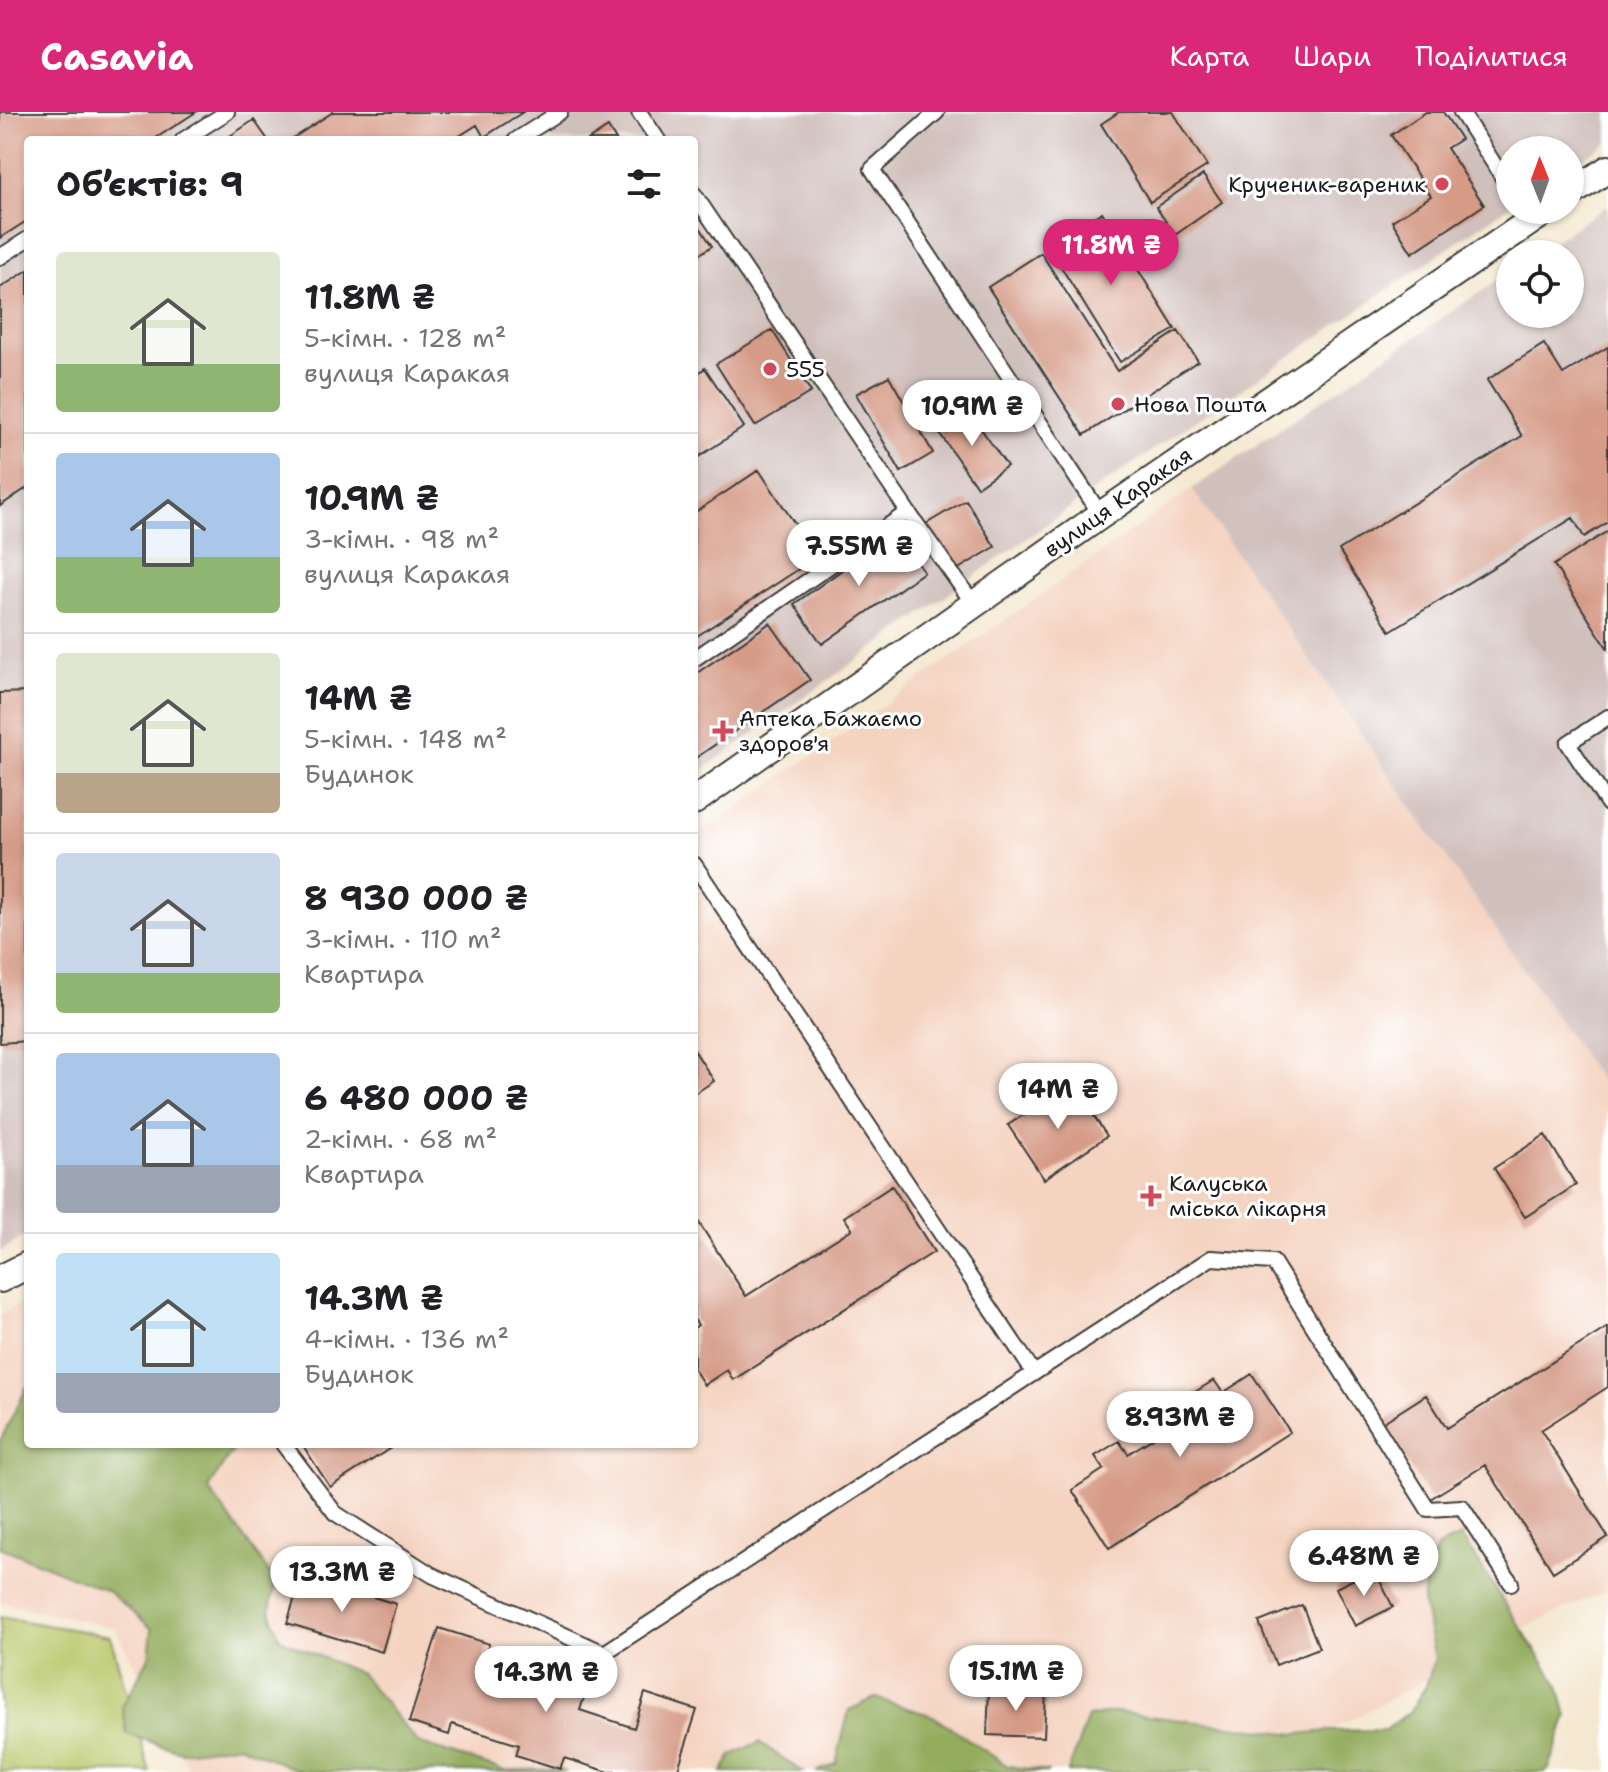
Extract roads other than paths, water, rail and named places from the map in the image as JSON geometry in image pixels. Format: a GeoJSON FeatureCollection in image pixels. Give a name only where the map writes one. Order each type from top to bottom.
{"type":"FeatureCollection","features":[{"type":"Feature","properties":{"kind":"street"},"geometry":{"type":"LineString","coordinates":[[1584,185],[1608,169]]}},
{"type":"Feature","properties":{"kind":"street","name":"вулиця Каракая"},"geometry":{"type":"LineString","coordinates":[[698,798],[973,603],[1520,224]]}},
{"type":"Feature","properties":{"kind":"street"},"geometry":{"type":"LineString","coordinates":[[0,1279],[24,1267]]}},
{"type":"Feature","properties":{"kind":"lane"},"geometry":{"type":"LineString","coordinates":[[189,136],[227,112]]}},
{"type":"Feature","properties":{"kind":"lane"},"geometry":{"type":"LineString","coordinates":[[522,136],[560,112]]}},
{"type":"Feature","properties":{"kind":"lane"},"geometry":{"type":"LineString","coordinates":[[639,112],[655,136]]}},
{"type":"Feature","properties":{"kind":"lane"},"geometry":{"type":"LineString","coordinates":[[937,112],[872,169],[1101,515]]}},
{"type":"Feature","properties":{"kind":"lane"},"geometry":{"type":"LineString","coordinates":[[1461,112],[1496,167]]}},
{"type":"Feature","properties":{"kind":"lane"},"geometry":{"type":"LineString","coordinates":[[698,200],[908,512],[973,603]]}},
{"type":"Feature","properties":{"kind":"lane"},"geometry":{"type":"LineString","coordinates":[[0,257],[24,242]]}},
{"type":"Feature","properties":{"kind":"lane"},"geometry":{"type":"LineString","coordinates":[[698,656],[908,512]]}},
{"type":"Feature","properties":{"kind":"lane"},"geometry":{"type":"LineString","coordinates":[[1608,717],[1568,743],[1608,804]]}},
{"type":"Feature","properties":{"kind":"lane"},"geometry":{"type":"LineString","coordinates":[[698,870],[1034,1373]]}},
{"type":"Feature","properties":{"kind":"lane"},"geometry":{"type":"LineString","coordinates":[[286,1448],[335,1513],[432,1575],[604,1653],[1211,1258],[1273,1262],[1428,1509],[1462,1507],[1511,1583]]}},
{"type":"Feature","properties":{"kind":"place","name":"Крученик-вареник"},"geometry":{"type":"Point","coordinates":[1442,184]}},
{"type":"Feature","properties":{"kind":"place","name":"555"},"geometry":{"type":"Point","coordinates":[770,369]}},
{"type":"Feature","properties":{"kind":"place","name":"Нова Пошта"},"geometry":{"type":"Point","coordinates":[1118,404]}},
{"type":"Feature","properties":{"kind":"place","name":"Аптека Бажаємо здоров'я"},"geometry":{"type":"Point","coordinates":[723,731]}},
{"type":"Feature","properties":{"kind":"place","name":"Калуська міська лікарня"},"geometry":{"type":"Point","coordinates":[1151,1196]}}]}
